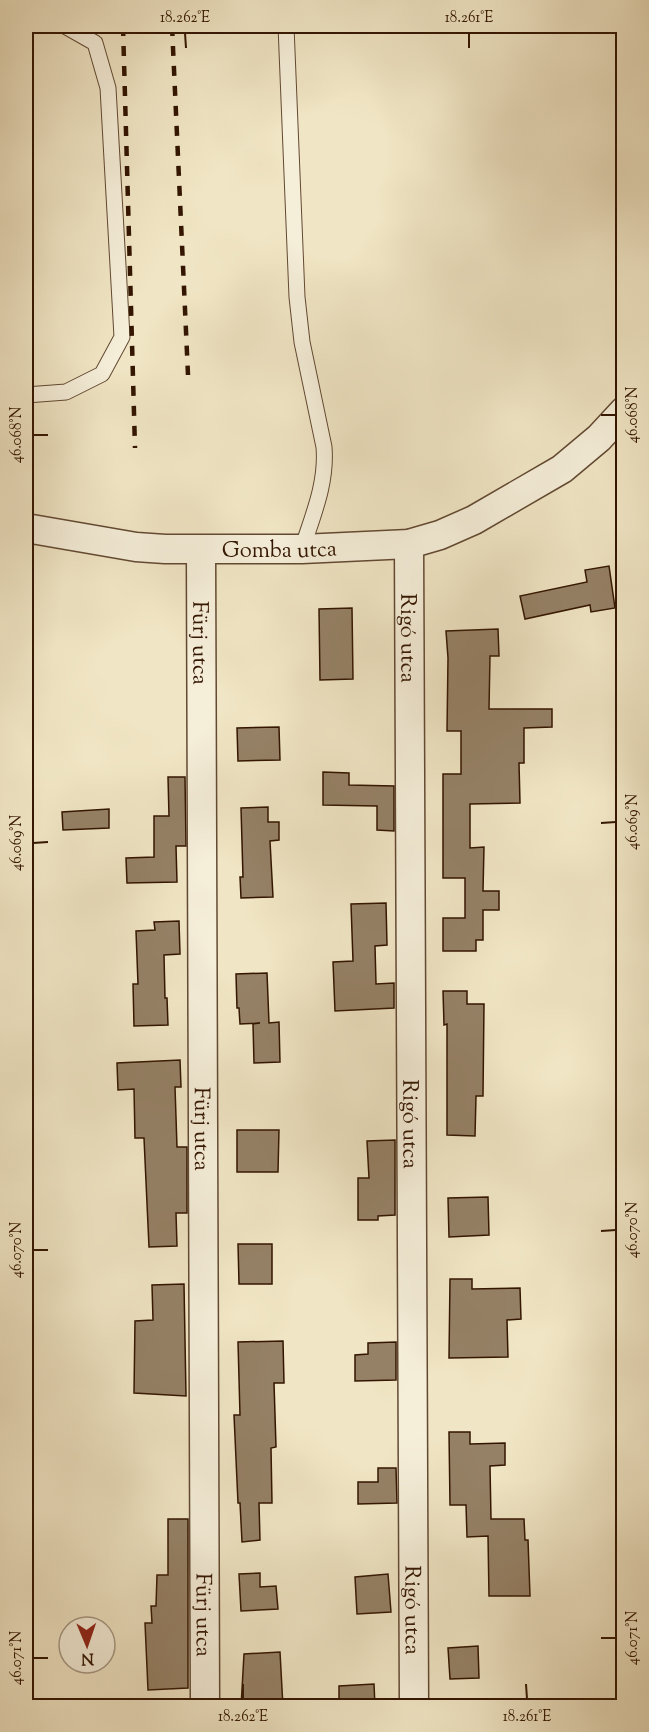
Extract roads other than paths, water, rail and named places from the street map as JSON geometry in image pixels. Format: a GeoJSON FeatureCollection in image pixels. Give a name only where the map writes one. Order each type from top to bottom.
{"type":"FeatureCollection","features":[{"type":"Feature","properties":{"kind":"street","name":"Gomba utca"},"geometry":{"type":"LineString","coordinates":[[26,528],[136,547],[201,550],[302,549],[409,544],[440,535],[474,520],[562,469],[599,438],[624,411]]}},
{"type":"Feature","properties":{"kind":"street","name":"Rigó utca"},"geometry":{"type":"LineString","coordinates":[[409,544],[414,1707]]}},
{"type":"Feature","properties":{"kind":"street","name":"Fürj utca"},"geometry":{"type":"LineString","coordinates":[[201,550],[205,1707]]}},
{"type":"Feature","properties":{"kind":"lane"},"geometry":{"type":"LineString","coordinates":[[26,395],[66,392],[102,374],[122,337],[108,88],[95,43],[65,26]]}},
{"type":"Feature","properties":{"kind":"lane"},"geometry":{"type":"LineString","coordinates":[[286,26],[297,297],[302,342],[326,463],[302,549]]}},
{"type":"Feature","properties":{"kind":"railway"},"geometry":{"type":"LineString","coordinates":[[123,26],[135,448]]}},
{"type":"Feature","properties":{"kind":"railway"},"geometry":{"type":"LineString","coordinates":[[172,26],[188,375]]}}]}
